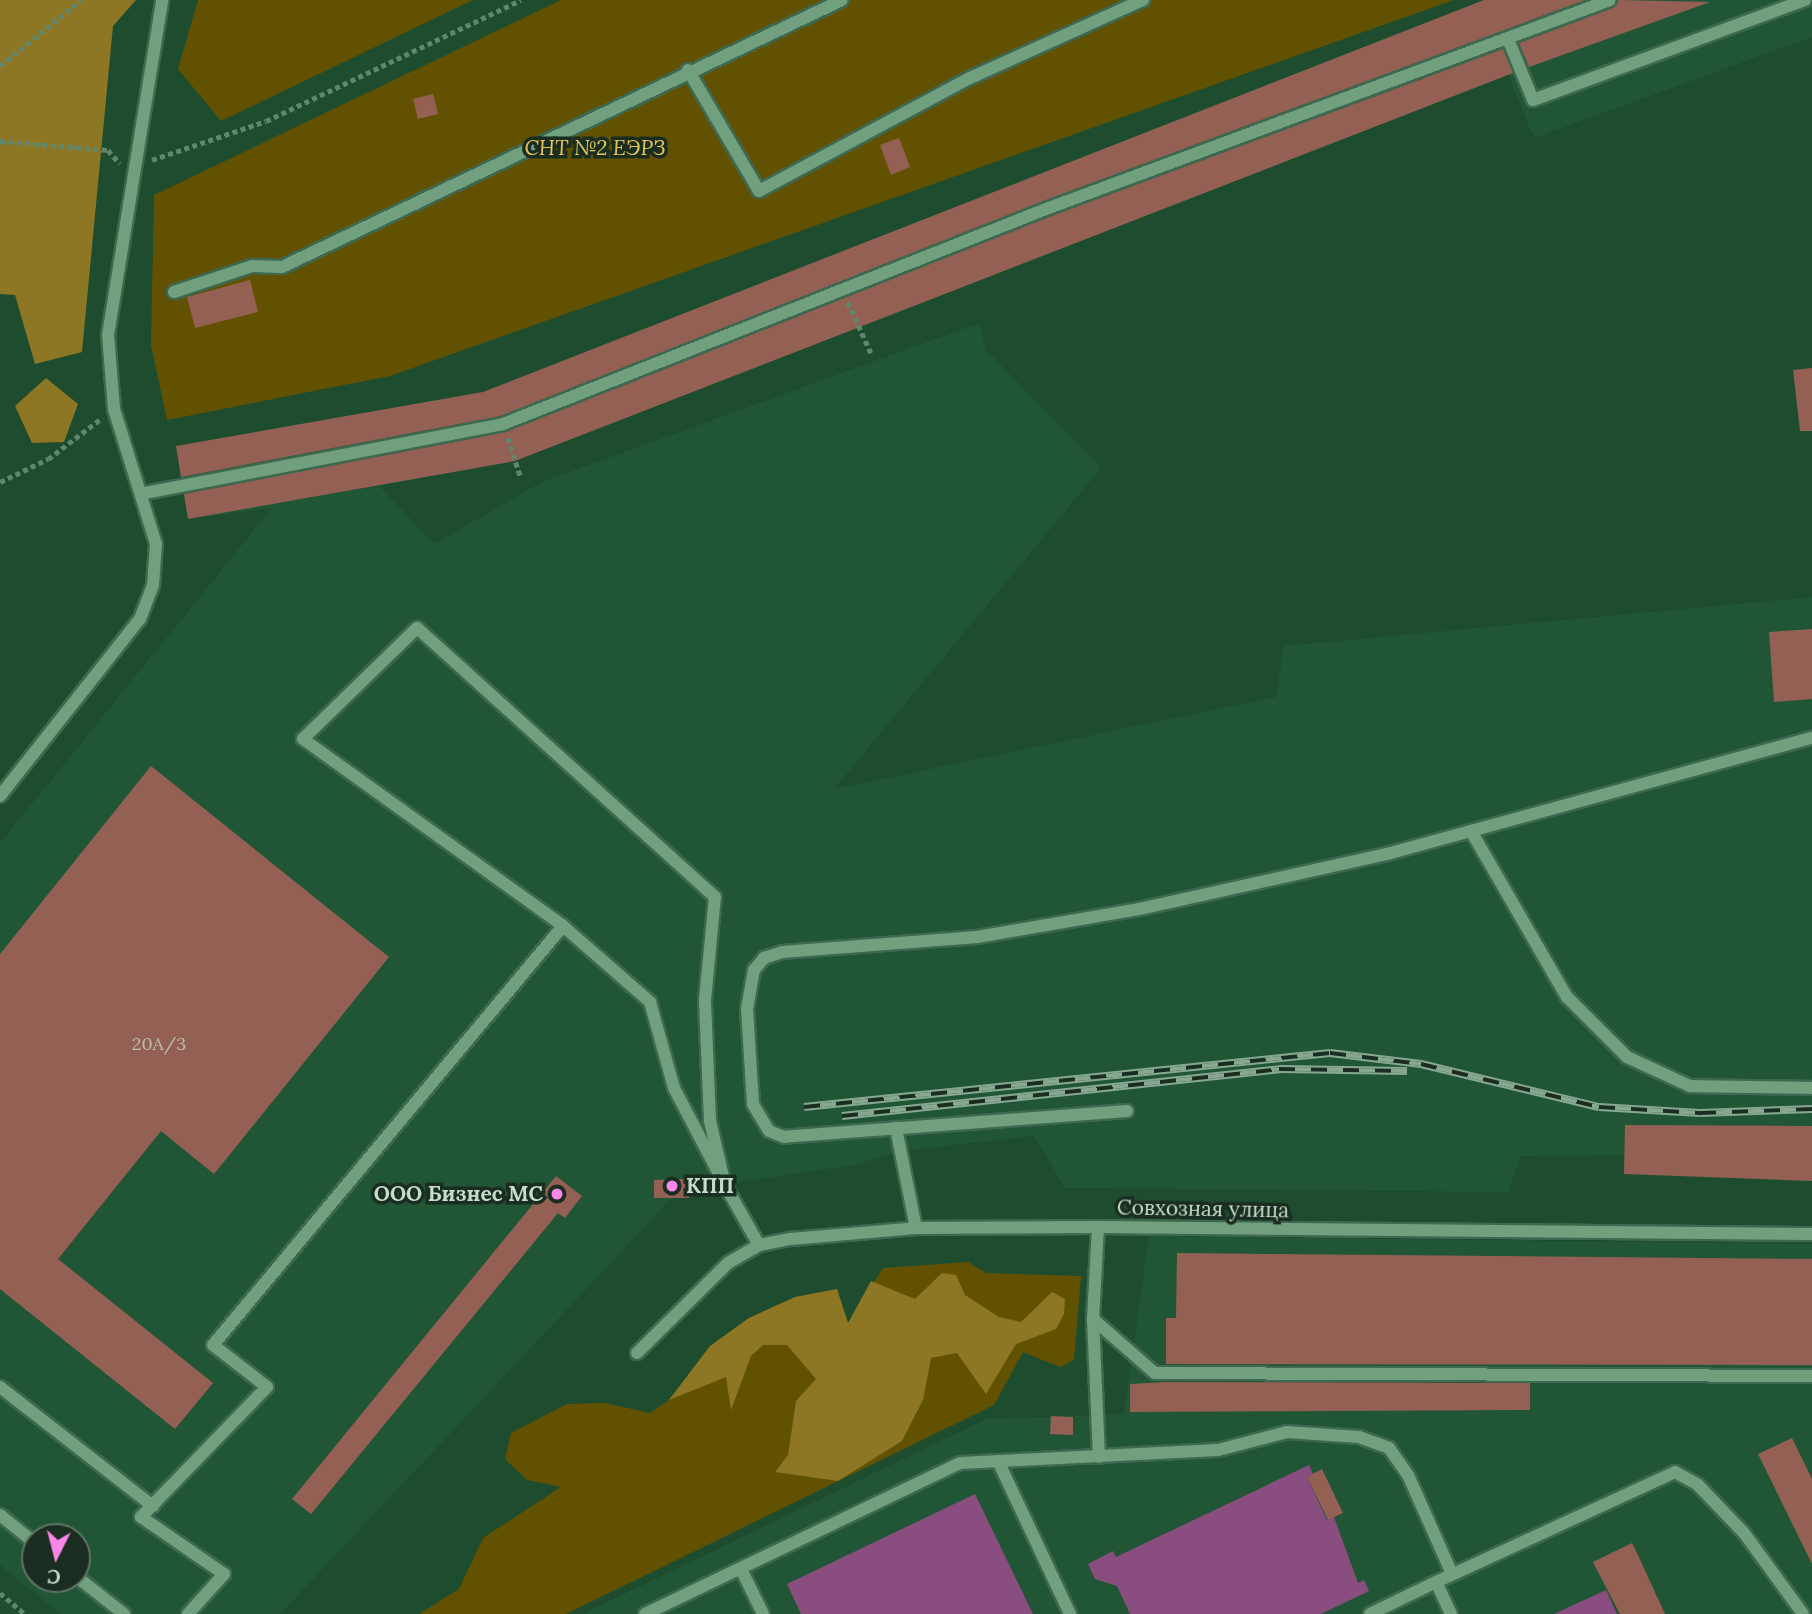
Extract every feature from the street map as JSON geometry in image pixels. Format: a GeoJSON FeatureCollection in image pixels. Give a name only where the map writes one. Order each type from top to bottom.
{"type":"FeatureCollection","features":[{"type":"Feature","properties":{"kind":"street"},"geometry":{"type":"LineString","coordinates":[[0,796],[140,619],[153,585],[156,544],[145,493],[114,409],[108,335],[162,0]]}},
{"type":"Feature","properties":{"kind":"street"},"geometry":{"type":"LineString","coordinates":[[174,292],[252,266],[282,267],[688,71],[842,0]]}},
{"type":"Feature","properties":{"kind":"street"},"geometry":{"type":"LineString","coordinates":[[688,71],[760,191],[970,78],[1143,0]]}},
{"type":"Feature","properties":{"kind":"street"},"geometry":{"type":"LineString","coordinates":[[145,493],[503,424],[843,292],[1045,209],[1610,0]]}},
{"type":"Feature","properties":{"kind":"street"},"geometry":{"type":"LineString","coordinates":[[1508,39],[1533,100],[1805,0]]}},
{"type":"Feature","properties":{"kind":"street"},"geometry":{"type":"LineString","coordinates":[[725,1185],[710,1121],[705,1000],[715,897],[418,628],[303,739],[563,926],[650,1002],[674,1088],[725,1185],[760,1245]]}},
{"type":"Feature","properties":{"kind":"street"},"geometry":{"type":"LineString","coordinates":[[1127,1111],[784,1137],[763,1124],[750,1087],[747,1009],[754,970],[764,958],[1064,925],[1471,831],[1812,738]]}},
{"type":"Feature","properties":{"kind":"street"},"geometry":{"type":"LineString","coordinates":[[1471,831],[1567,996],[1627,1057],[1690,1086],[1812,1088]]}},
{"type":"Feature","properties":{"kind":"street"},"geometry":{"type":"LineString","coordinates":[[188,1614],[223,1574],[141,1517],[267,1387],[213,1345],[563,926]]}},
{"type":"Feature","properties":{"kind":"street"},"geometry":{"type":"LineString","coordinates":[[896,1128],[916,1228]]}},
{"type":"Feature","properties":{"kind":"street"},"geometry":{"type":"LineString","coordinates":[[1098,1227],[1093,1320],[1099,1457]]}},
{"type":"Feature","properties":{"kind":"street","name":"Совхозная улица"},"geometry":{"type":"LineString","coordinates":[[637,1353],[728,1262],[760,1245],[916,1228],[1098,1227],[1812,1234]]}},
{"type":"Feature","properties":{"kind":"street"},"geometry":{"type":"LineString","coordinates":[[1093,1320],[1155,1373],[1812,1376]]}},
{"type":"Feature","properties":{"kind":"street"},"geometry":{"type":"LineString","coordinates":[[0,1387],[153,1506]]}},
{"type":"Feature","properties":{"kind":"street"},"geometry":{"type":"LineString","coordinates":[[645,1614],[960,1463],[979,1458],[999,1463],[1218,1450],[1287,1432],[1359,1437],[1389,1448],[1408,1475],[1452,1574]]}},
{"type":"Feature","properties":{"kind":"street"},"geometry":{"type":"LineString","coordinates":[[999,1463],[1070,1614]]}},
{"type":"Feature","properties":{"kind":"street"},"geometry":{"type":"LineString","coordinates":[[1370,1614],[1675,1472],[1698,1485],[1744,1533],[1805,1608]]}},
{"type":"Feature","properties":{"kind":"street"},"geometry":{"type":"LineString","coordinates":[[0,1515],[21,1532]]}},
{"type":"Feature","properties":{"kind":"street"},"geometry":{"type":"LineString","coordinates":[[741,1569],[763,1614]]}},
{"type":"Feature","properties":{"kind":"street"},"geometry":{"type":"LineString","coordinates":[[1436,1582],[1451,1614]]}},
{"type":"Feature","properties":{"kind":"street"},"geometry":{"type":"LineString","coordinates":[[91,1588],[124,1614]]}},
{"type":"Feature","properties":{"kind":"path"},"geometry":{"type":"LineString","coordinates":[[0,66],[81,0]]}},
{"type":"Feature","properties":{"kind":"path"},"geometry":{"type":"LineString","coordinates":[[134,163],[184,154],[266,121],[521,0]]}},
{"type":"Feature","properties":{"kind":"path"},"geometry":{"type":"LineString","coordinates":[[0,141],[108,150],[132,177]]}},
{"type":"Feature","properties":{"kind":"path"},"geometry":{"type":"LineString","coordinates":[[843,292],[871,353]]}},
{"type":"Feature","properties":{"kind":"path"},"geometry":{"type":"LineString","coordinates":[[0,482],[48,459],[114,409]]}},
{"type":"Feature","properties":{"kind":"path"},"geometry":{"type":"LineString","coordinates":[[503,424],[520,476]]}},
{"type":"Feature","properties":{"kind":"path"},"geometry":{"type":"LineString","coordinates":[[0,1593],[25,1614]]}},
{"type":"Feature","properties":{"kind":"shaded area"},"geometry":{"type":"Polygon","coordinates":[[[0,0],[136,0],[113,26],[82,352],[35,364],[15,295],[0,294],[0,0]]]}},
{"type":"Feature","properties":{"kind":"shaded area"},"geometry":{"type":"Polygon","coordinates":[[[1484,0],[1812,0],[1812,37],[1534,138],[1508,75],[505,463],[379,486],[434,544],[542,482],[979,323],[986,350],[1101,468],[834,789],[1276,697],[1284,646],[1812,597],[1812,1181],[1624,1174],[1624,1155],[1521,1156],[1508,1192],[1065,1188],[1034,1136],[900,1151],[854,1165],[739,1182],[671,1199],[280,1614],[60,1614],[34,1593],[91,1593],[91,1523],[21,1523],[21,1582],[0,1565],[0,843],[272,508],[188,519],[176,446],[483,392],[1484,0]]]}},
{"type":"Feature","properties":{"kind":"shaded area"},"geometry":{"type":"Polygon","coordinates":[[[46,378],[78,404],[64,442],[32,443],[15,406],[46,378]]]}},
{"type":"Feature","properties":{"kind":"shaded area"},"geometry":{"type":"Polygon","coordinates":[[[1149,1236],[1812,1244],[1812,1614],[583,1614],[986,1419],[1124,1414],[1149,1236]]]}},
{"type":"Feature","properties":{"kind":"shaded area"},"geometry":{"type":"Polygon","coordinates":[[[942,1273],[956,1275],[965,1295],[999,1317],[1021,1322],[1052,1292],[1065,1299],[1064,1314],[1056,1329],[1016,1344],[986,1394],[957,1353],[931,1358],[923,1400],[902,1441],[838,1481],[775,1472],[788,1455],[796,1401],[816,1379],[787,1345],[763,1345],[751,1356],[731,1410],[726,1377],[669,1400],[710,1346],[749,1318],[795,1297],[837,1289],[848,1323],[871,1281],[915,1299],[942,1273]]]}},
{"type":"Feature","properties":{"kind":"shaded area"},"geometry":{"type":"Polygon","coordinates":[[[1309,1465],[1313,1474],[1307,1477],[1327,1520],[1334,1517],[1358,1583],[1364,1580],[1369,1591],[1321,1614],[1130,1614],[1117,1586],[1095,1579],[1088,1564],[1113,1551],[1116,1557],[1309,1465]]]}},
{"type":"Feature","properties":{"kind":"shaded area"},"geometry":{"type":"Polygon","coordinates":[[[975,1494],[1033,1614],[801,1614],[787,1584],[975,1494]]]}},
{"type":"Feature","properties":{"kind":"shaded area"},"geometry":{"type":"Polygon","coordinates":[[[1606,1590],[1617,1614],[1554,1614],[1606,1590]]]}},
{"type":"Feature","properties":{"kind":"green space"},"geometry":{"type":"Polygon","coordinates":[[[198,0],[473,0],[221,121],[178,69],[198,0]]]}},
{"type":"Feature","properties":{"kind":"green space","name":"СНТ №2 ЕЭРЗ"},"geometry":{"type":"Polygon","coordinates":[[[561,0],[1454,0],[390,376],[167,420],[151,345],[154,195],[561,0]]]}},
{"type":"Feature","properties":{"kind":"green space"},"geometry":{"type":"Polygon","coordinates":[[[968,1262],[986,1273],[1081,1276],[1074,1360],[1060,1367],[1023,1352],[994,1405],[566,1614],[419,1614],[459,1589],[483,1538],[561,1487],[527,1480],[505,1459],[511,1433],[567,1404],[605,1403],[650,1413],[669,1400],[710,1346],[749,1318],[795,1297],[837,1289],[848,1323],[883,1268],[968,1262]]]}},
{"type":"Feature","properties":{"kind":"building"},"geometry":{"type":"Polygon","coordinates":[[[1484,0],[1585,0],[1043,201],[501,416],[181,477],[176,446],[483,392],[1484,0]]]}},
{"type":"Feature","properties":{"kind":"building"},"geometry":{"type":"Polygon","coordinates":[[[1619,0],[1710,2],[1529,67],[1519,43],[1613,8],[1619,0]]]}},
{"type":"Feature","properties":{"kind":"building"},"geometry":{"type":"Polygon","coordinates":[[[1503,49],[1513,73],[515,461],[188,519],[184,494],[506,432],[1049,217],[1503,49]]]}},
{"type":"Feature","properties":{"kind":"building"},"geometry":{"type":"Polygon","coordinates":[[[433,94],[438,114],[418,119],[413,99],[433,94]]]}},
{"type":"Feature","properties":{"kind":"building"},"geometry":{"type":"Polygon","coordinates":[[[899,138],[910,167],[891,175],[880,145],[899,138]]]}},
{"type":"Feature","properties":{"kind":"building"},"geometry":{"type":"Polygon","coordinates":[[[250,280],[258,312],[195,328],[187,297],[250,280]]]}},
{"type":"Feature","properties":{"kind":"building"},"geometry":{"type":"Polygon","coordinates":[[[1812,368],[1812,431],[1800,431],[1793,370],[1812,368]]]}},
{"type":"Feature","properties":{"kind":"building"},"geometry":{"type":"Polygon","coordinates":[[[1812,629],[1812,699],[1774,702],[1769,632],[1812,629]]]}},
{"type":"Feature","properties":{"kind":"building"},"geometry":{"type":"Polygon","coordinates":[[[151,766],[389,957],[214,1174],[161,1131],[58,1259],[213,1383],[175,1429],[0,1289],[0,954],[151,766]]]}},
{"type":"Feature","properties":{"kind":"building"},"geometry":{"type":"Polygon","coordinates":[[[1625,1125],[1812,1126],[1812,1181],[1624,1174],[1625,1125]]]}},
{"type":"Feature","properties":{"kind":"building"},"geometry":{"type":"Polygon","coordinates":[[[556,1176],[582,1196],[565,1218],[558,1213],[311,1514],[292,1499],[556,1176]]]}},
{"type":"Feature","properties":{"kind":"building","name":"КПП"},"geometry":{"type":"Polygon","coordinates":[[[689,1179],[689,1198],[654,1198],[654,1180],[689,1179]]]}},
{"type":"Feature","properties":{"kind":"building"},"geometry":{"type":"Polygon","coordinates":[[[1177,1253],[1812,1259],[1812,1365],[1166,1364],[1166,1318],[1176,1318],[1177,1253]]]}},
{"type":"Feature","properties":{"kind":"building"},"geometry":{"type":"Polygon","coordinates":[[[1530,1383],[1530,1410],[1130,1412],[1130,1384],[1530,1383]]]}},
{"type":"Feature","properties":{"kind":"building"},"geometry":{"type":"Polygon","coordinates":[[[1051,1416],[1073,1417],[1073,1435],[1050,1434],[1051,1416]]]}},
{"type":"Feature","properties":{"kind":"building"},"geometry":{"type":"Polygon","coordinates":[[[1792,1438],[1812,1479],[1812,1564],[1758,1454],[1792,1438]]]}},
{"type":"Feature","properties":{"kind":"building"},"geometry":{"type":"Polygon","coordinates":[[[1322,1469],[1343,1513],[1328,1520],[1307,1477],[1322,1469]]]}},
{"type":"Feature","properties":{"kind":"building"},"geometry":{"type":"Polygon","coordinates":[[[1632,1543],[1665,1614],[1620,1614],[1593,1562],[1632,1543]]]}},
{"type":"Feature","properties":{"kind":"railway"},"geometry":{"type":"LineString","coordinates":[[804,1107],[1330,1053],[1421,1064],[1599,1107],[1700,1113],[1812,1109]]}},
{"type":"Feature","properties":{"kind":"railway"},"geometry":{"type":"LineString","coordinates":[[842,1116],[1279,1069],[1407,1071]]}},
{"type":"Feature","properties":{"kind":"place","name":"КПП"},"geometry":{"type":"Point","coordinates":[672,1186]}},
{"type":"Feature","properties":{"kind":"place","name":"ООО Бизнес МС"},"geometry":{"type":"Point","coordinates":[557,1194]}}]}
